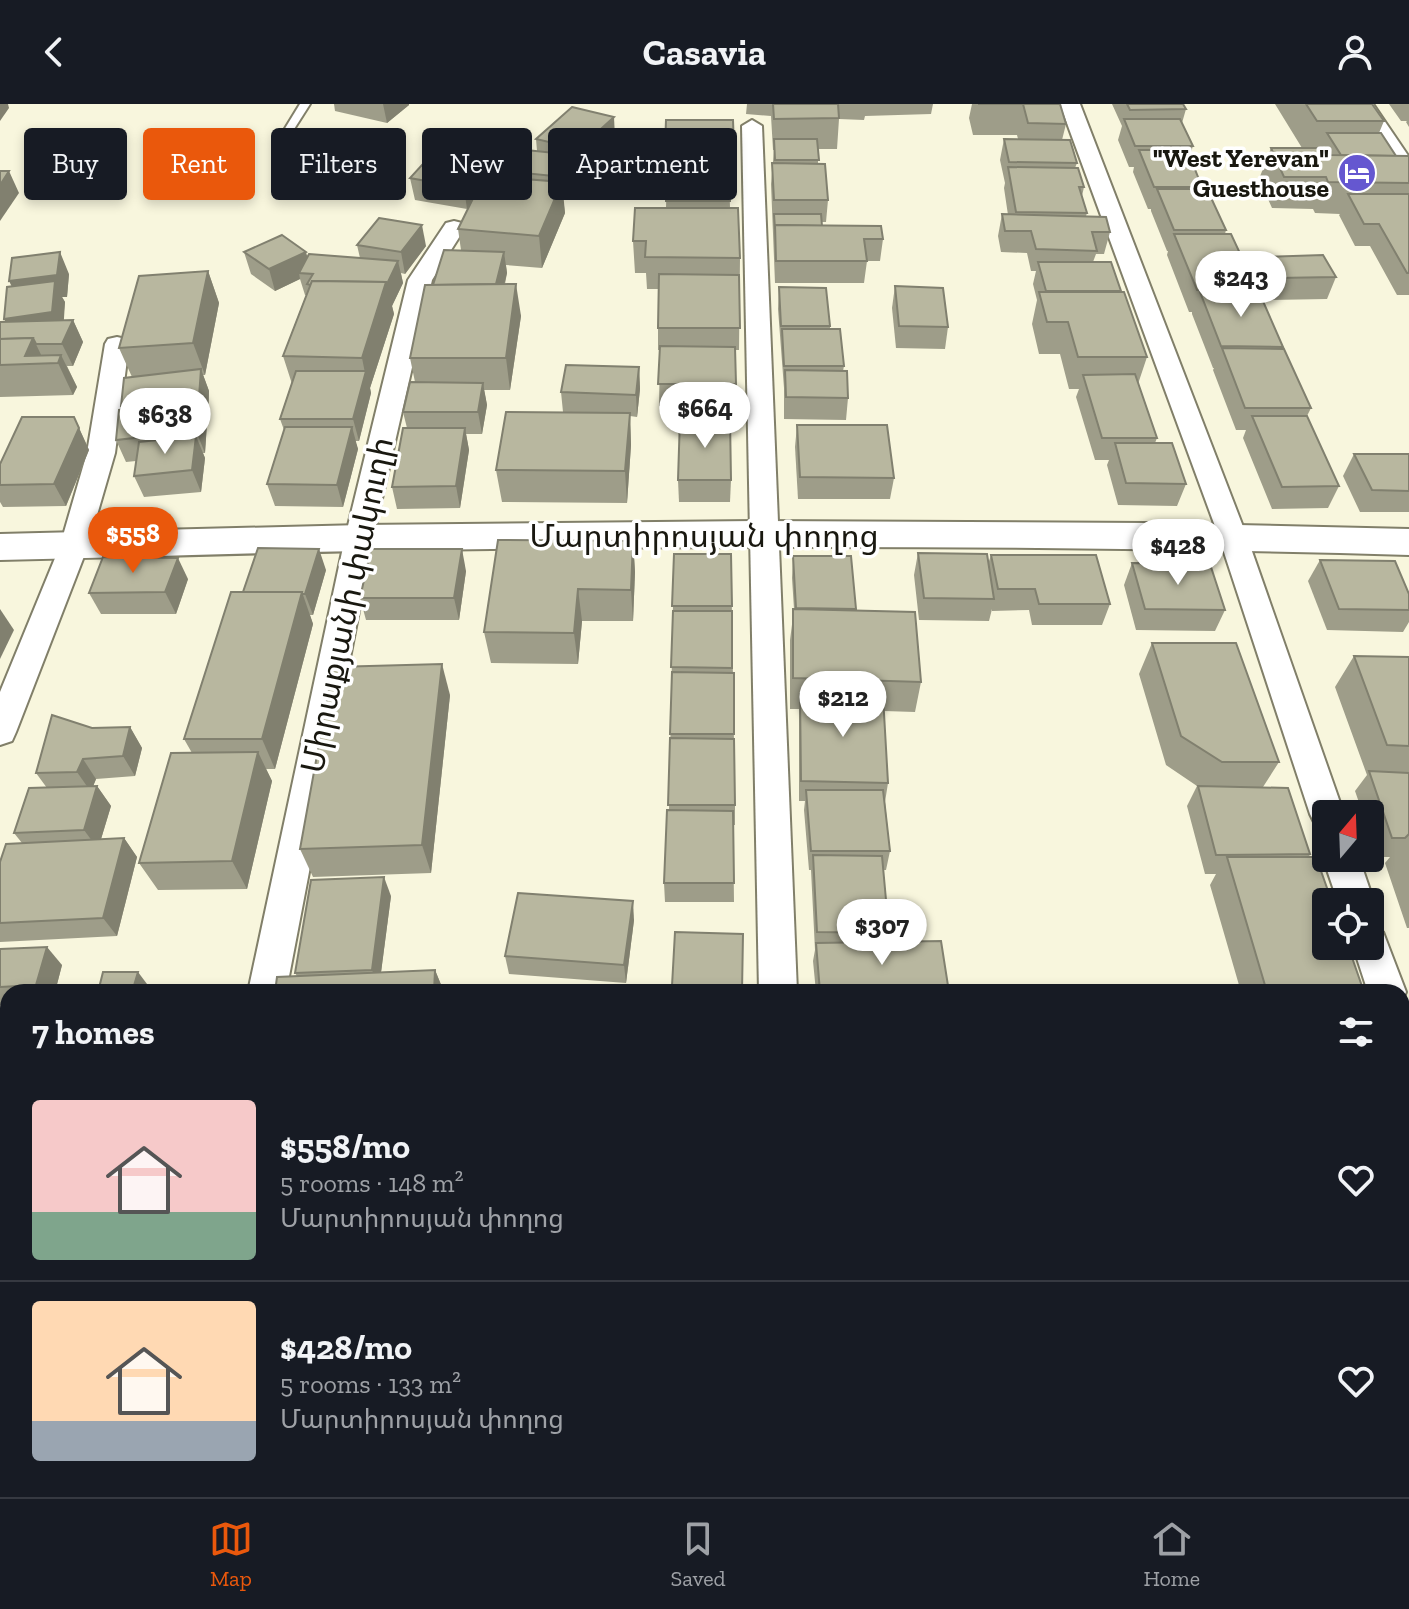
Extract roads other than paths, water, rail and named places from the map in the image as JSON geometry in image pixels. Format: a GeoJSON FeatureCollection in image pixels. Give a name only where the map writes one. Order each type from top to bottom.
{"type":"FeatureCollection","features":[{"type":"Feature","properties":{"kind":"street"},"geometry":{"type":"LineString","coordinates":[[1070,104],[1233,537],[1322,800]]}},
{"type":"Feature","properties":{"kind":"street"},"geometry":{"type":"LineString","coordinates":[[1363,104],[1409,173]]}},
{"type":"Feature","properties":{"kind":"street"},"geometry":{"type":"LineString","coordinates":[[752,126],[778,984]]}},
{"type":"Feature","properties":{"kind":"street","name":"Միրաքյանի փակուղի"},"geometry":{"type":"LineString","coordinates":[[269,984],[359,538],[420,280],[454,228]]}},
{"type":"Feature","properties":{"kind":"street"},"geometry":{"type":"LineString","coordinates":[[0,732],[74,546],[101,453],[117,344]]}},
{"type":"Feature","properties":{"kind":"street","name":"Մարտիրոսյան փողոց"},"geometry":{"type":"LineString","coordinates":[[0,547],[359,538],[765,535],[1233,537],[1409,542]]}},
{"type":"Feature","properties":{"kind":"street"},"geometry":{"type":"LineString","coordinates":[[1376,960],[1384,984]]}},
{"type":"Feature","properties":{"kind":"lane"},"geometry":{"type":"LineString","coordinates":[[290,128],[305,104]]}},
{"type":"Feature","properties":{"kind":"place","name":"\"West Yerevan\" Guesthouse"},"geometry":{"type":"Point","coordinates":[1357,173]}}]}
